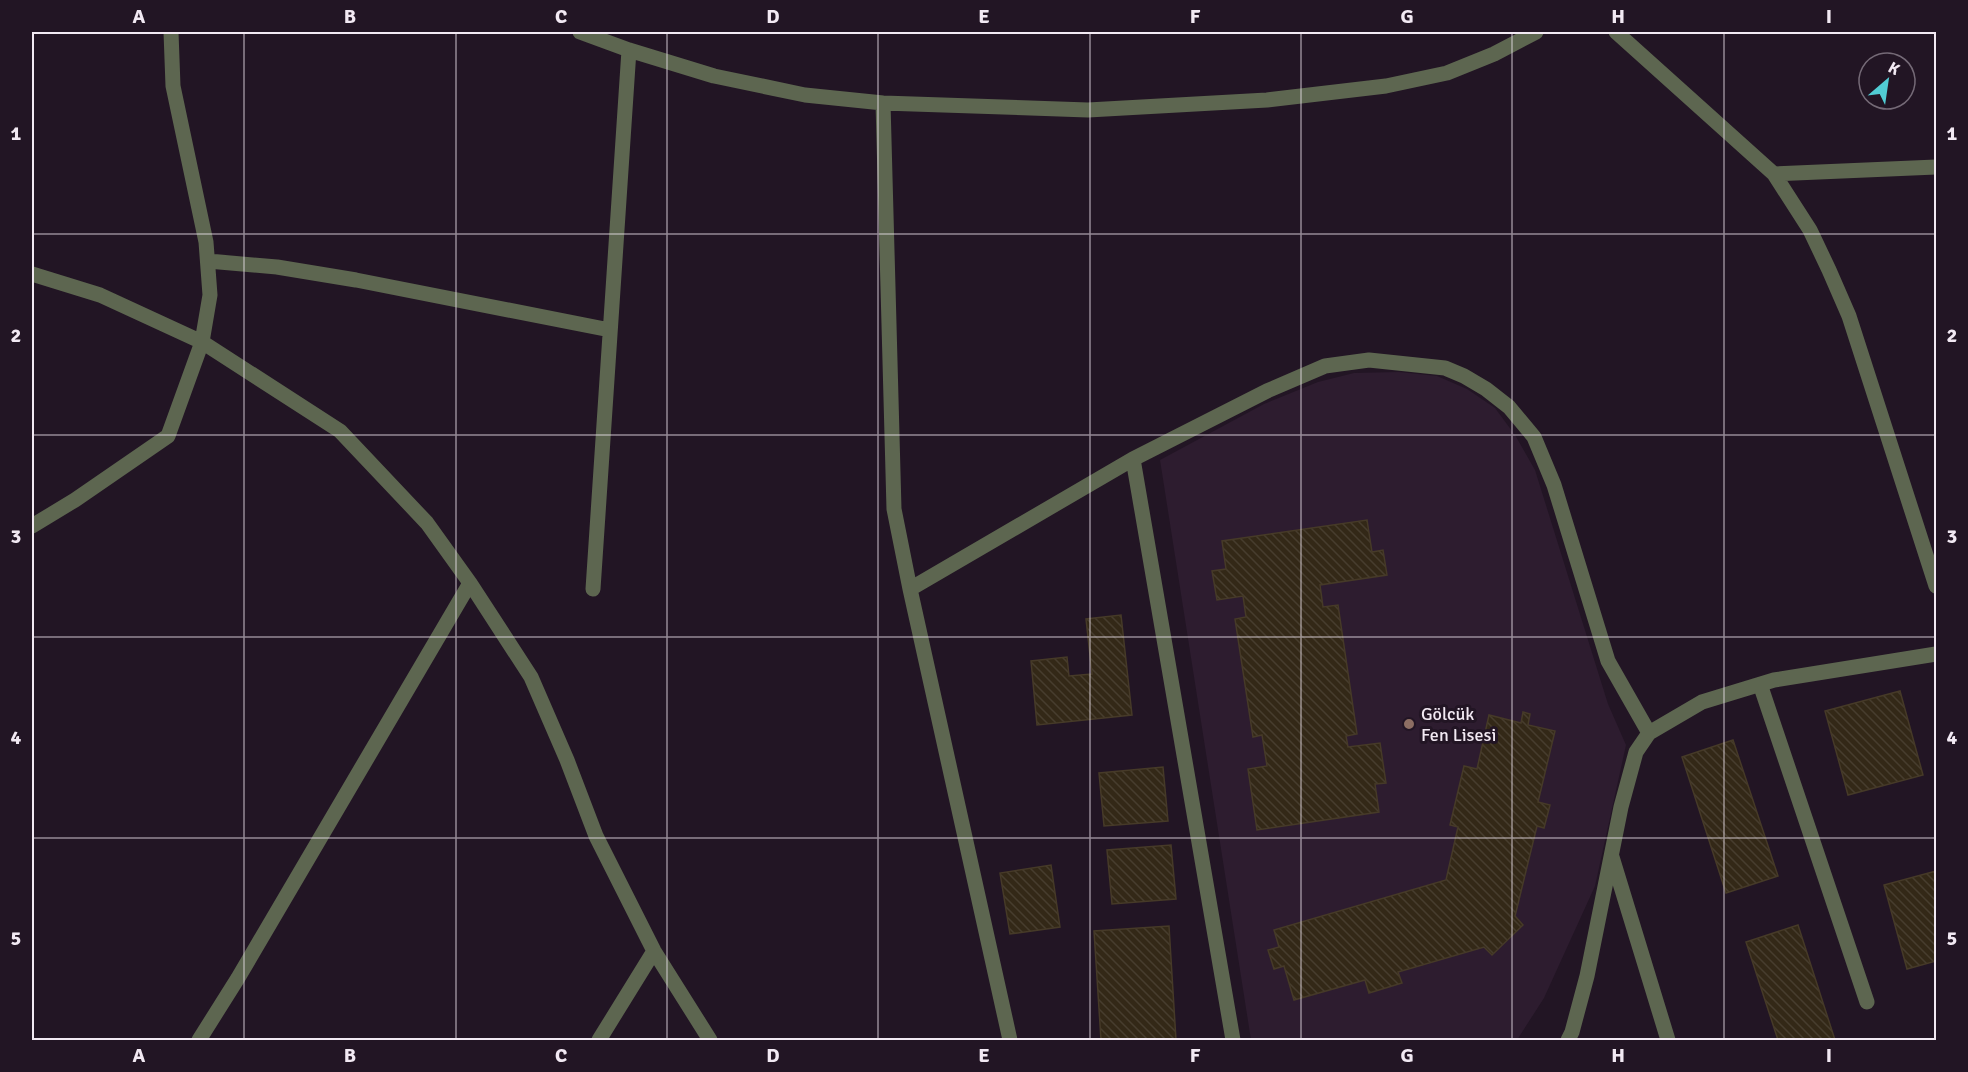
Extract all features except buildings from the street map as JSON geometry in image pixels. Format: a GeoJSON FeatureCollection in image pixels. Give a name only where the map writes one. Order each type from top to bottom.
{"type":"FeatureCollection","features":[{"type":"Feature","properties":{"kind":"street"},"geometry":{"type":"LineString","coordinates":[[32,526],[75,500],[168,436],[202,342],[210,295],[208,261],[173,86],[171,32]]}},
{"type":"Feature","properties":{"kind":"street"},"geometry":{"type":"LineString","coordinates":[[580,32],[629,50],[714,76],[805,95],[883,104],[1088,110],[1267,100],[1386,86],[1447,73],[1494,54],[1536,32]]}},
{"type":"Feature","properties":{"kind":"street"},"geometry":{"type":"LineString","coordinates":[[1616,32],[1774,174],[1810,230],[1849,316],[1936,586]]}},
{"type":"Feature","properties":{"kind":"street"},"geometry":{"type":"LineString","coordinates":[[593,590],[629,50]]}},
{"type":"Feature","properties":{"kind":"street"},"geometry":{"type":"LineString","coordinates":[[883,104],[894,509],[1011,1041]]}},
{"type":"Feature","properties":{"kind":"street"},"geometry":{"type":"LineString","coordinates":[[1774,174],[1936,167]]}},
{"type":"Feature","properties":{"kind":"street"},"geometry":{"type":"LineString","coordinates":[[208,261],[277,267],[356,279],[610,330]]}},
{"type":"Feature","properties":{"kind":"street"},"geometry":{"type":"LineString","coordinates":[[32,274],[100,295],[202,342],[340,431],[427,523],[470,583],[531,677],[567,760],[596,836],[654,951],[710,1041]]}},
{"type":"Feature","properties":{"kind":"street"},"geometry":{"type":"LineString","coordinates":[[910,589],[1133,459],[1267,391],[1324,366],[1369,360],[1444,368],[1464,376],[1509,407],[1534,437],[1554,485],[1608,661],[1649,733]]}},
{"type":"Feature","properties":{"kind":"street"},"geometry":{"type":"LineString","coordinates":[[1133,459],[1233,1041]]}},
{"type":"Feature","properties":{"kind":"street"},"geometry":{"type":"LineString","coordinates":[[199,1041],[470,583]]}},
{"type":"Feature","properties":{"kind":"street"},"geometry":{"type":"LineString","coordinates":[[1568,1041],[1587,976],[1621,807],[1636,752],[1649,733],[1702,702],[1774,680],[1936,654]]}},
{"type":"Feature","properties":{"kind":"street"},"geometry":{"type":"LineString","coordinates":[[1760,684],[1867,1002]]}},
{"type":"Feature","properties":{"kind":"street"},"geometry":{"type":"LineString","coordinates":[[1612,855],[1668,1041]]}},
{"type":"Feature","properties":{"kind":"street"},"geometry":{"type":"LineString","coordinates":[[599,1041],[654,951]]}},
{"type":"Feature","properties":{"kind":"shaded area","name":"Gölcük Fen Lisesi"},"geometry":{"type":"Polygon","coordinates":[[[1399,372],[1437,376],[1467,389],[1495,408],[1515,435],[1535,470],[1608,704],[1626,745],[1595,886],[1544,998],[1517,1040],[1251,1040],[1160,460],[1264,404],[1318,382],[1354,373],[1399,372]]]}},
{"type":"Feature","properties":{"kind":"place","name":"Gölcük Fen Lisesi"},"geometry":{"type":"Point","coordinates":[1409,724]}}]}
